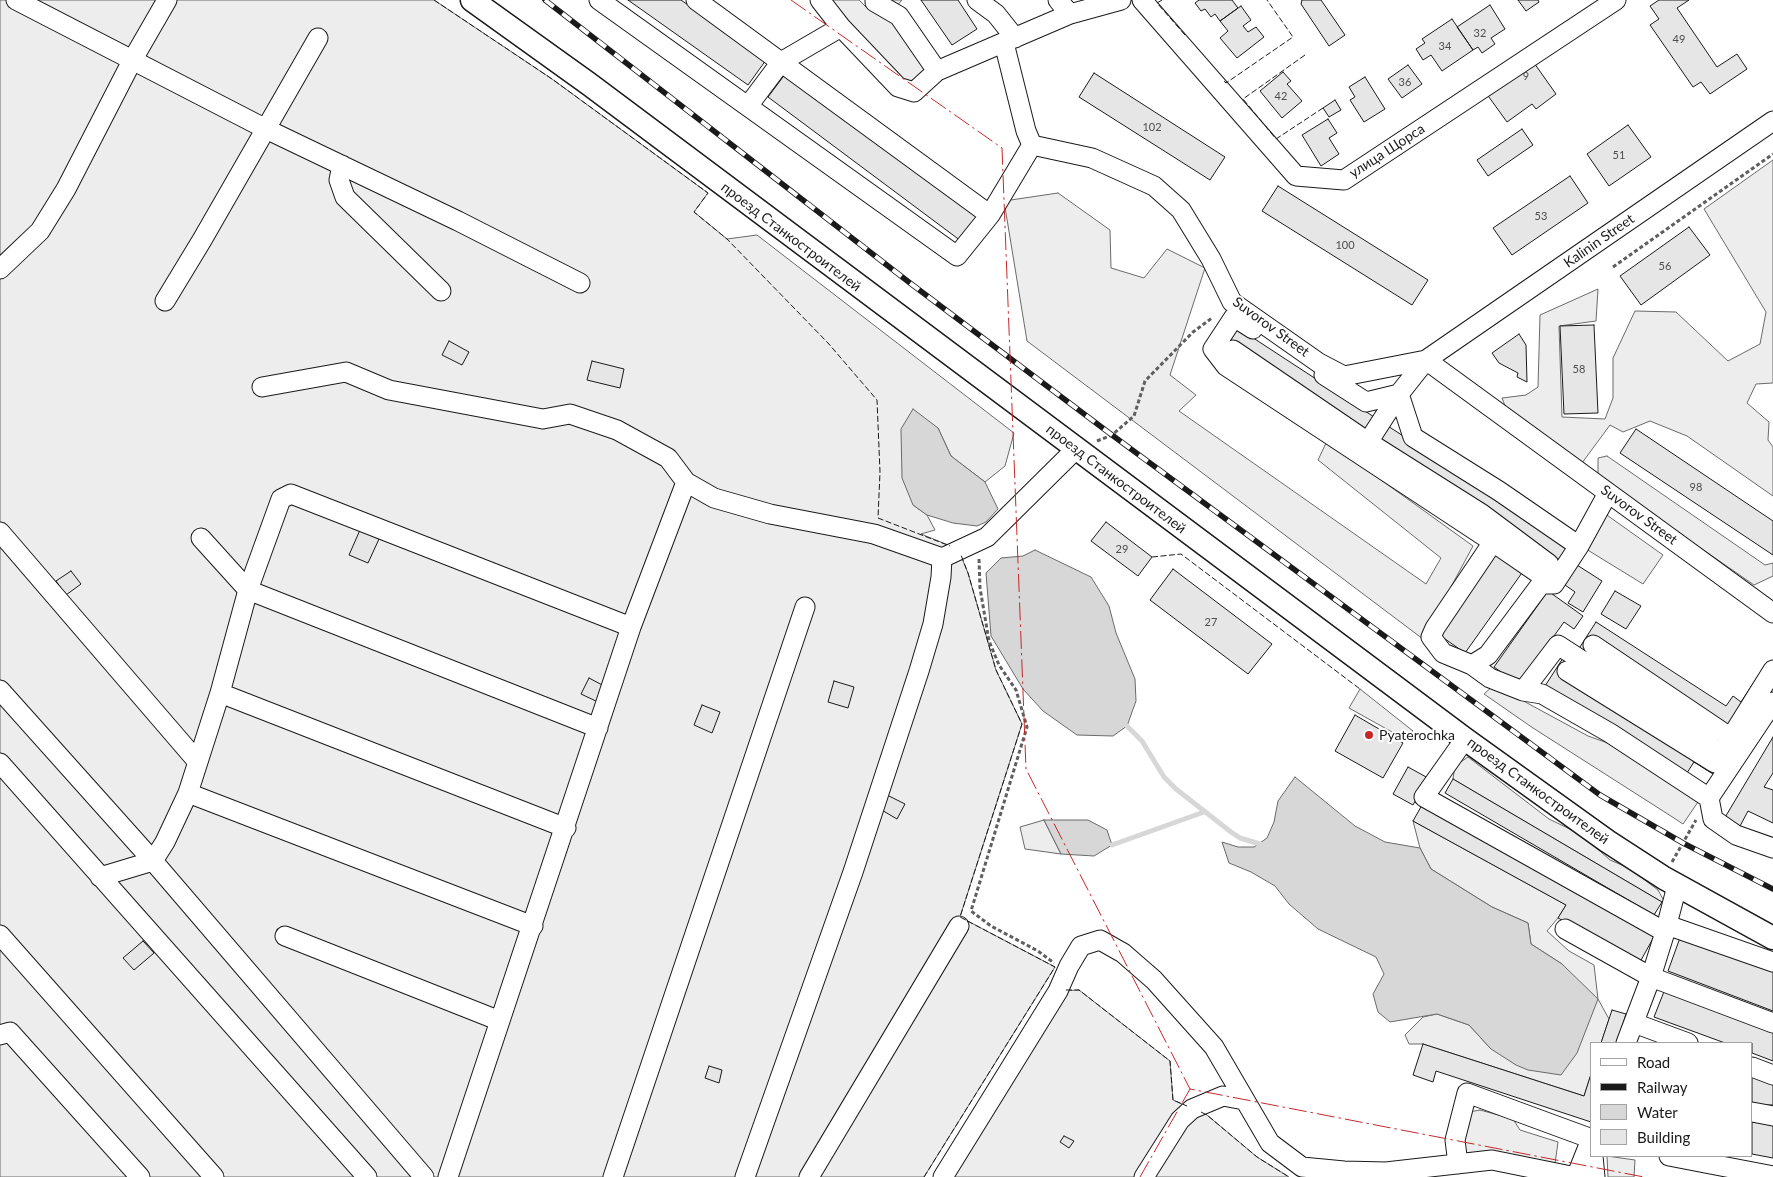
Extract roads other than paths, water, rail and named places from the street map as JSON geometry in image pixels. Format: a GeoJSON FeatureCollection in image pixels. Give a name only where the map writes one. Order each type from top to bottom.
{"type":"FeatureCollection","features":[{"type":"Feature","properties":{"kind":"main road","name":"проезд Станкостроителей"},"geometry":{"type":"LineString","coordinates":[[472,0],[589,84],[1465,739],[1607,841],[1672,877],[1769,936]]}},
{"type":"Feature","properties":{"kind":"street"},"geometry":{"type":"LineString","coordinates":[[16,0],[266,129],[458,221],[580,283]]}},
{"type":"Feature","properties":{"kind":"street"},"geometry":{"type":"LineString","coordinates":[[0,269],[40,232],[66,189],[133,59],[167,0]]}},
{"type":"Feature","properties":{"kind":"street"},"geometry":{"type":"LineString","coordinates":[[599,0],[957,256],[990,214],[1032,145],[1026,131],[1009,40],[996,14],[977,0]]}},
{"type":"Feature","properties":{"kind":"street"},"geometry":{"type":"LineString","coordinates":[[696,0],[990,214]]}},
{"type":"Feature","properties":{"kind":"street"},"geometry":{"type":"LineString","coordinates":[[820,0],[841,27],[898,87],[914,92],[937,70],[1009,40],[1064,7],[1120,0]]}},
{"type":"Feature","properties":{"kind":"street"},"geometry":{"type":"LineString","coordinates":[[875,0],[875,2],[899,16],[937,70]]}},
{"type":"Feature","properties":{"kind":"street","name":"улица Щорса"},"geometry":{"type":"LineString","coordinates":[[1142,0],[1296,176],[1344,180],[1616,0]]}},
{"type":"Feature","properties":{"kind":"street"},"geometry":{"type":"LineString","coordinates":[[748,106],[781,62],[841,27]]}},
{"type":"Feature","properties":{"kind":"street"},"geometry":{"type":"LineString","coordinates":[[165,301],[318,38]]}},
{"type":"Feature","properties":{"kind":"street","name":"Kalinin Street"},"geometry":{"type":"LineString","coordinates":[[1426,360],[1773,121]]}},
{"type":"Feature","properties":{"kind":"street","name":"Suvorov Street"},"geometry":{"type":"LineString","coordinates":[[1032,145],[1092,158],[1154,186],[1181,210],[1211,259],[1232,302],[1319,363],[1344,376],[1426,360],[1773,613]]}},
{"type":"Feature","properties":{"kind":"street"},"geometry":{"type":"LineString","coordinates":[[342,165],[339,180],[345,197],[442,292]]}},
{"type":"Feature","properties":{"kind":"street"},"geometry":{"type":"LineString","coordinates":[[1399,394],[1366,402],[1234,317],[1213,349],[1226,366],[1554,584]]}},
{"type":"Feature","properties":{"kind":"street"},"geometry":{"type":"LineString","coordinates":[[1233,350],[1368,442],[1482,514],[1549,564]]}},
{"type":"Feature","properties":{"kind":"street"},"geometry":{"type":"LineString","coordinates":[[1368,442],[1399,394],[1426,360]]}},
{"type":"Feature","properties":{"kind":"street"},"geometry":{"type":"LineString","coordinates":[[262,387],[346,372],[389,390],[543,419],[570,414],[617,430],[668,458],[686,482],[714,498],[770,514],[874,534],[942,558],[988,537],[1076,449]]}},
{"type":"Feature","properties":{"kind":"street"},"geometry":{"type":"LineString","coordinates":[[1399,394],[1413,438],[1499,491],[1579,546]]}},
{"type":"Feature","properties":{"kind":"street"},"geometry":{"type":"LineString","coordinates":[[448,1177],[632,627],[686,482]]}},
{"type":"Feature","properties":{"kind":"street"},"geometry":{"type":"LineString","coordinates":[[1554,584],[1579,546],[1608,493]]}},
{"type":"Feature","properties":{"kind":"street"},"geometry":{"type":"LineString","coordinates":[[100,877],[153,861],[165,842],[188,793],[220,693],[248,590],[281,498],[291,494],[632,627]]}},
{"type":"Feature","properties":{"kind":"street"},"geometry":{"type":"LineString","coordinates":[[0,532],[197,762]]}},
{"type":"Feature","properties":{"kind":"street"},"geometry":{"type":"LineString","coordinates":[[201,538],[248,590],[598,728]]}},
{"type":"Feature","properties":{"kind":"street"},"geometry":{"type":"LineString","coordinates":[[1492,542],[1431,637],[1443,653],[1472,665],[1490,678],[1523,691],[1542,694],[1610,733],[1709,798]]}},
{"type":"Feature","properties":{"kind":"street"},"geometry":{"type":"LineString","coordinates":[[745,1177],[850,881],[919,671],[933,624],[941,577],[942,558]]}},
{"type":"Feature","properties":{"kind":"street"},"geometry":{"type":"LineString","coordinates":[[1472,665],[1488,655],[1541,584],[1554,584]]}},
{"type":"Feature","properties":{"kind":"street"},"geometry":{"type":"LineString","coordinates":[[612,1177],[805,607]]}},
{"type":"Feature","properties":{"kind":"street"},"geometry":{"type":"LineString","coordinates":[[1523,691],[1558,645],[1708,742]]}},
{"type":"Feature","properties":{"kind":"street"},"geometry":{"type":"LineString","coordinates":[[1592,645],[1731,738]]}},
{"type":"Feature","properties":{"kind":"street"},"geometry":{"type":"LineString","coordinates":[[1567,671],[1715,763],[1773,670]]}},
{"type":"Feature","properties":{"kind":"street"},"geometry":{"type":"LineString","coordinates":[[0,690],[153,861],[424,1177]]}},
{"type":"Feature","properties":{"kind":"street"},"geometry":{"type":"LineString","coordinates":[[220,693],[566,828]]}},
{"type":"Feature","properties":{"kind":"street"},"geometry":{"type":"LineString","coordinates":[[1773,702],[1709,798],[1712,819],[1736,836],[1773,848]]}},
{"type":"Feature","properties":{"kind":"street"},"geometry":{"type":"LineString","coordinates":[[1465,739],[1424,797],[1666,928],[1766,960],[1769,936]]}},
{"type":"Feature","properties":{"kind":"street"},"geometry":{"type":"LineString","coordinates":[[0,763],[367,1177]]}},
{"type":"Feature","properties":{"kind":"street"},"geometry":{"type":"LineString","coordinates":[[188,793],[533,926]]}},
{"type":"Feature","properties":{"kind":"street"},"geometry":{"type":"LineString","coordinates":[[1626,1042],[1651,977],[1666,928],[1672,877]]}},
{"type":"Feature","properties":{"kind":"street"},"geometry":{"type":"LineString","coordinates":[[809,1177],[960,926]]}},
{"type":"Feature","properties":{"kind":"street"},"geometry":{"type":"LineString","coordinates":[[1565,929],[1651,977],[1773,1023]]}},
{"type":"Feature","properties":{"kind":"street"},"geometry":{"type":"LineString","coordinates":[[0,935],[214,1177]]}},
{"type":"Feature","properties":{"kind":"street"},"geometry":{"type":"LineString","coordinates":[[285,936],[500,1021]]}},
{"type":"Feature","properties":{"kind":"street"},"geometry":{"type":"LineString","coordinates":[[943,1177],[1058,990],[1081,946],[1100,940],[1123,953],[1161,988],[1214,1047],[1270,1143],[1302,1166],[1344,1171],[1386,1172],[1492,1160],[1576,1177],[1590,1143]]}},
{"type":"Feature","properties":{"kind":"street"},"geometry":{"type":"LineString","coordinates":[[1634,1023],[1685,1042]]}},
{"type":"Feature","properties":{"kind":"street"},"geometry":{"type":"LineString","coordinates":[[0,1036],[10,1032],[140,1177]]}},
{"type":"Feature","properties":{"kind":"street"},"geometry":{"type":"LineString","coordinates":[[1753,1067],[1773,1075]]}},
{"type":"Feature","properties":{"kind":"street"},"geometry":{"type":"LineString","coordinates":[[1458,1164],[1455,1140],[1467,1093],[1590,1137]]}},
{"type":"Feature","properties":{"kind":"street"},"geometry":{"type":"LineString","coordinates":[[1145,1176],[1180,1120],[1192,1109],[1223,1096],[1244,1100]]}},
{"type":"Feature","properties":{"kind":"street"},"geometry":{"type":"LineString","coordinates":[[1753,1112],[1773,1116]]}},
{"type":"Feature","properties":{"kind":"street"},"geometry":{"type":"LineString","coordinates":[[1593,1157],[1595,1177]]}},
{"type":"Feature","properties":{"kind":"street"},"geometry":{"type":"LineString","coordinates":[[1673,1157],[1773,1176]]}},
{"type":"Feature","properties":{"kind":"water"},"geometry":{"type":"Polygon","coordinates":[[[913,409],[938,428],[951,456],[985,482],[998,509],[986,522],[977,526],[953,523],[927,515],[913,505],[902,478],[901,429],[913,409]]]}},
{"type":"Feature","properties":{"kind":"water"},"geometry":{"type":"Polygon","coordinates":[[[1035,550],[1091,577],[1109,606],[1116,633],[1135,679],[1136,701],[1127,726],[1113,736],[1077,735],[1043,711],[1023,689],[991,636],[986,573],[1001,558],[1023,556],[1035,550]]]}},
{"type":"Feature","properties":{"kind":"water"},"geometry":{"type":"Polygon","coordinates":[[[1295,777],[1355,826],[1385,842],[1420,848],[1431,869],[1492,907],[1528,923],[1531,944],[1562,964],[1598,999],[1577,1053],[1561,1075],[1528,1070],[1516,1065],[1491,1049],[1469,1025],[1437,1014],[1390,1022],[1378,1012],[1373,994],[1384,974],[1376,957],[1318,929],[1289,904],[1275,886],[1251,872],[1229,863],[1222,842],[1238,847],[1254,847],[1267,838],[1274,822],[1278,801],[1295,777]]]}},
{"type":"Feature","properties":{"kind":"water"},"geometry":{"type":"Polygon","coordinates":[[[1044,820],[1088,820],[1107,830],[1112,845],[1094,856],[1061,854],[1044,820]]]}},
{"type":"Feature","properties":{"kind":"waterway"},"geometry":{"type":"LineString","coordinates":[[1127,726],[1142,741],[1164,777],[1176,789],[1240,838],[1260,844]]}},
{"type":"Feature","properties":{"kind":"waterway"},"geometry":{"type":"LineString","coordinates":[[1112,845],[1204,812]]}},
{"type":"Feature","properties":{"kind":"railway"},"geometry":{"type":"LineString","coordinates":[[545,0],[910,283],[1112,435],[1600,795],[1683,843],[1773,889]]}},
{"type":"Feature","properties":{"kind":"place","name":"Pyaterochka"},"geometry":{"type":"Point","coordinates":[1369,735]}}]}
